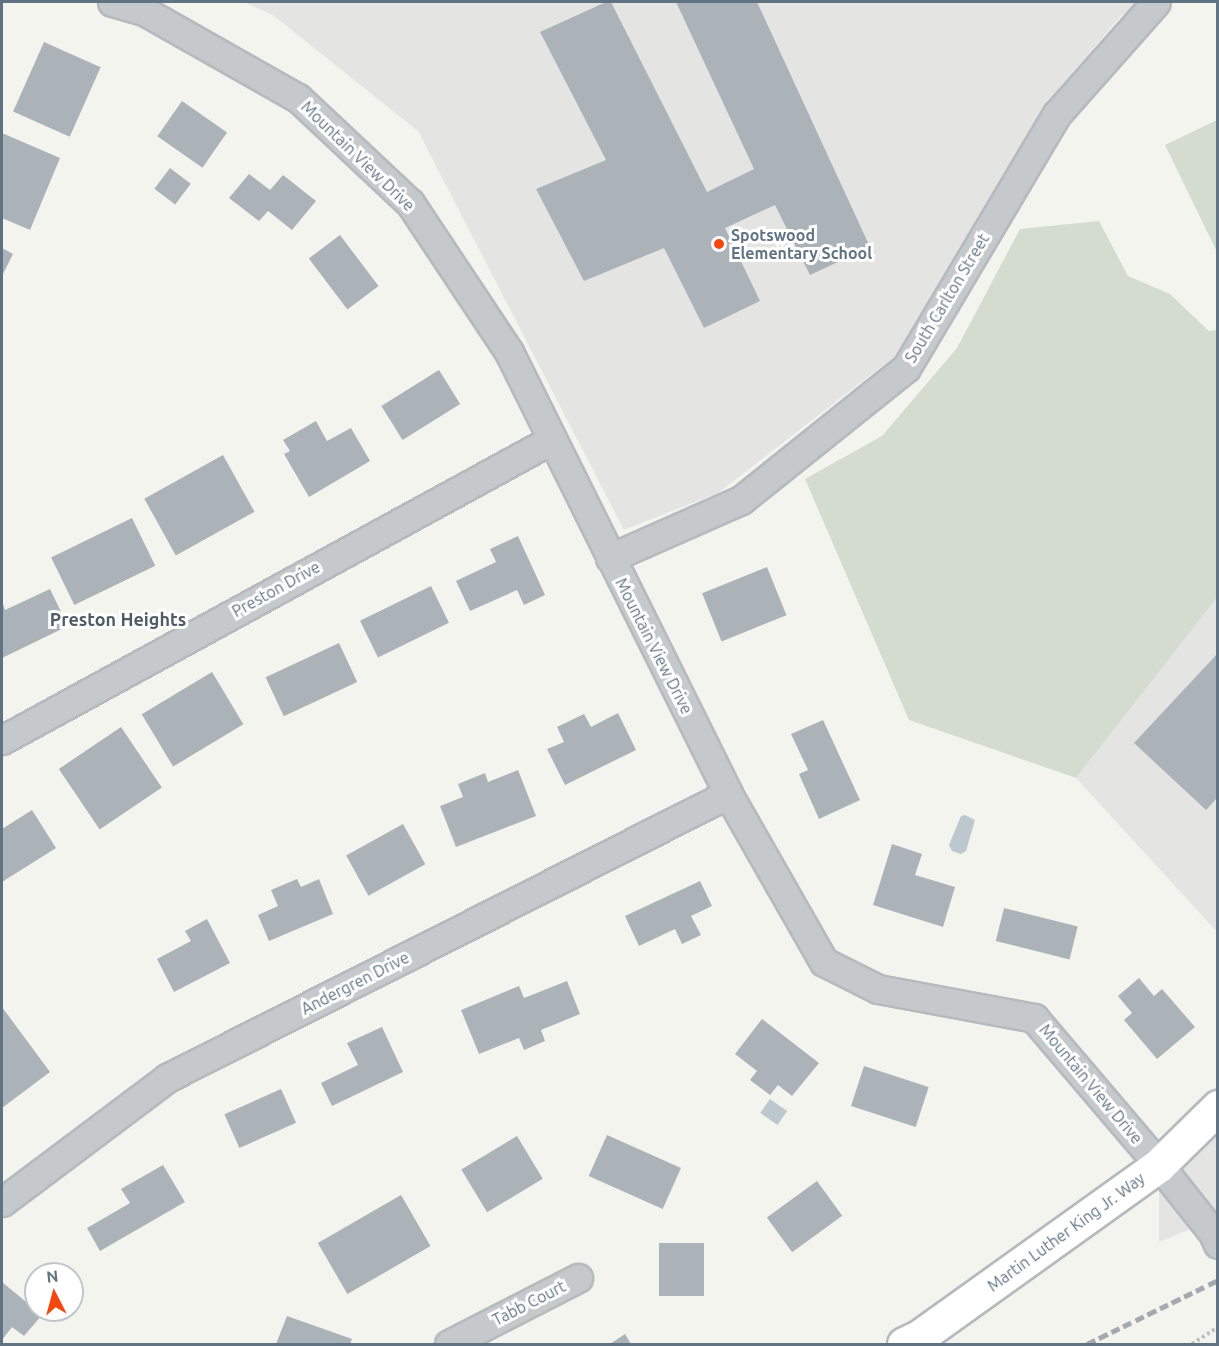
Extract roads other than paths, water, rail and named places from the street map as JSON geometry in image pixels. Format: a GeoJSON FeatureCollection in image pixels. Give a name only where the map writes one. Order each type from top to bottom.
{"type":"FeatureCollection","features":[{"type":"Feature","properties":{"kind":"main road","name":"Martin Luther King Jr. Way"},"geometry":{"type":"LineString","coordinates":[[904,1344],[919,1337],[1160,1164],[1218,1107]]}},
{"type":"Feature","properties":{"kind":"street","name":"Mountain View Drive"},"geometry":{"type":"LineString","coordinates":[[112,2],[144,11],[298,98],[410,202],[509,352],[728,794],[824,962],[878,989],[1034,1018],[1160,1164],[1213,1233],[1218,1244]]}},
{"type":"Feature","properties":{"kind":"street","name":"South Carlton Street"},"geometry":{"type":"LineString","coordinates":[[610,558],[741,500],[906,368],[1057,114],[1156,2]]}},
{"type":"Feature","properties":{"kind":"street","name":"Preston Drive"},"geometry":{"type":"LineString","coordinates":[[2,740],[551,440]]}},
{"type":"Feature","properties":{"kind":"street","name":"Andergren Drive"},"geometry":{"type":"LineString","coordinates":[[2,1202],[166,1078],[728,794]]}},
{"type":"Feature","properties":{"kind":"street","name":"Tabb Court"},"geometry":{"type":"LineString","coordinates":[[449,1344],[578,1278]]}},
{"type":"Feature","properties":{"kind":"railway"},"geometry":{"type":"LineString","coordinates":[[1087,1344],[1218,1280]]}},
{"type":"Feature","properties":{"kind":"place","name":"Spotswood Elementary School"},"geometry":{"type":"Point","coordinates":[719,244]}},
{"type":"Feature","properties":{"kind":"district","name":"Preston Heights"},"geometry":{"type":"Point","coordinates":[118,619]}}]}
